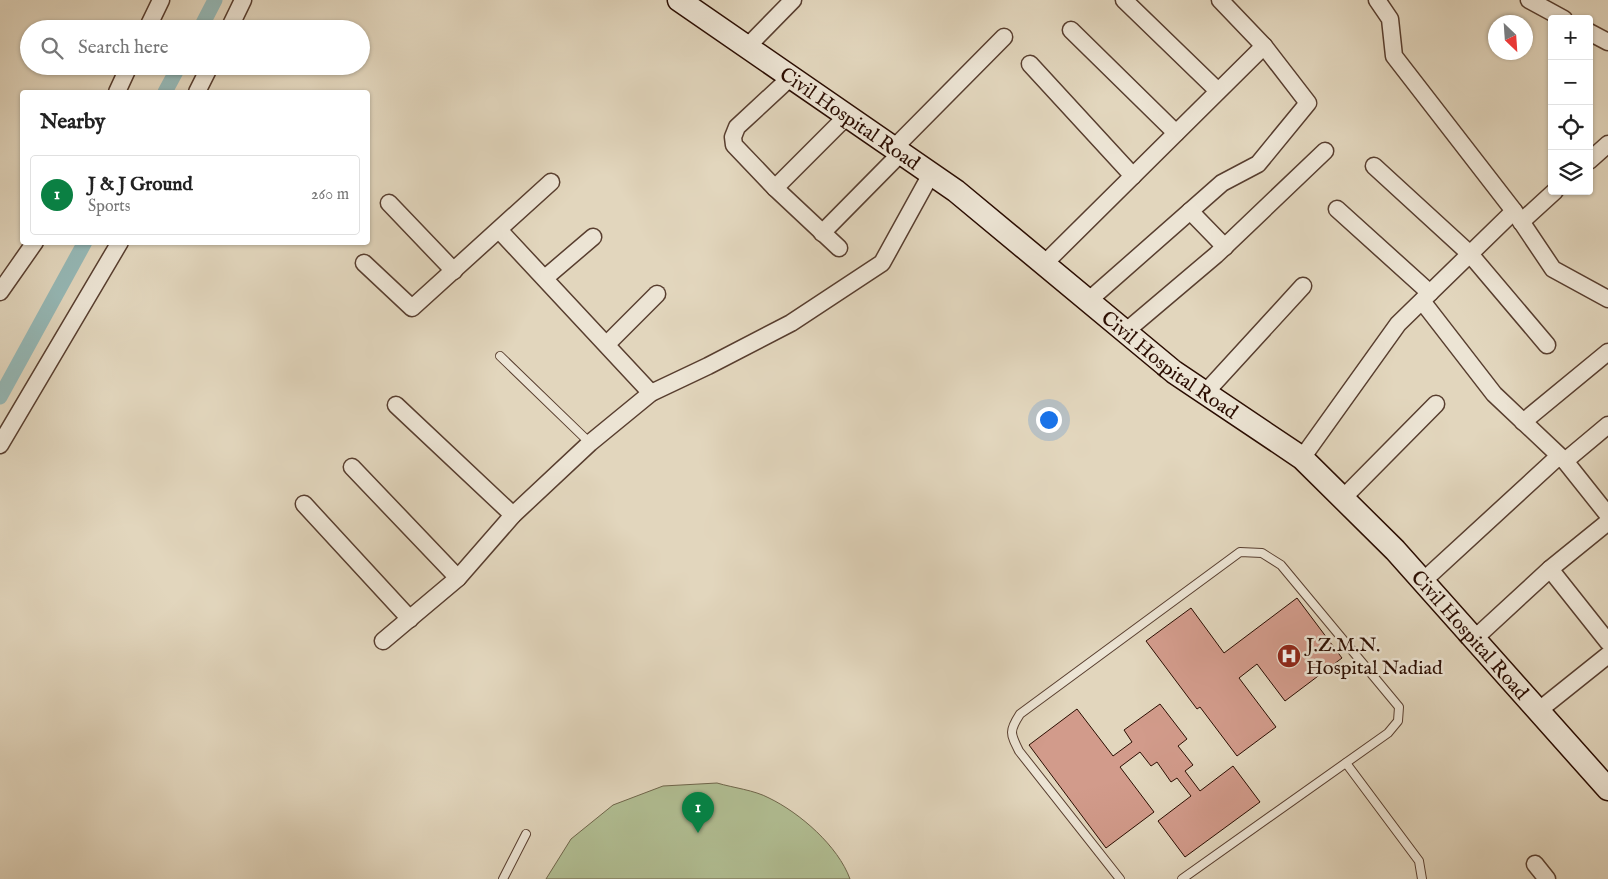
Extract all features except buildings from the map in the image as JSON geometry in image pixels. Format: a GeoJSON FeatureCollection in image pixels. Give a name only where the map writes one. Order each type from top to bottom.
{"type":"FeatureCollection","features":[{"type":"Feature","properties":{"kind":"street"},"geometry":{"type":"LineString","coordinates":[[151,20],[161,0]]}},
{"type":"Feature","properties":{"kind":"street"},"geometry":{"type":"LineString","coordinates":[[233,20],[243,0]]}},
{"type":"Feature","properties":{"kind":"street","name":"Civil Hospital Road"},"geometry":{"type":"LineString","coordinates":[[679,0],[956,191],[1174,372],[1302,458],[1423,581],[1608,789]]}},
{"type":"Feature","properties":{"kind":"street"},"geometry":{"type":"LineString","coordinates":[[747,47],[793,0]]}},
{"type":"Feature","properties":{"kind":"street"},"geometry":{"type":"LineString","coordinates":[[1124,0],[1218,92]]}},
{"type":"Feature","properties":{"kind":"street"},"geometry":{"type":"LineString","coordinates":[[1088,301],[1222,182],[1258,164],[1308,103],[1264,46],[1220,0]]}},
{"type":"Feature","properties":{"kind":"street"},"geometry":{"type":"LineString","coordinates":[[1377,0],[1390,19],[1394,56],[1518,217],[1553,269],[1608,299]]}},
{"type":"Feature","properties":{"kind":"street"},"geometry":{"type":"LineString","coordinates":[[1529,0],[1557,15]]}},
{"type":"Feature","properties":{"kind":"street"},"geometry":{"type":"LineString","coordinates":[[1071,30],[1176,133]]}},
{"type":"Feature","properties":{"kind":"street"},"geometry":{"type":"LineString","coordinates":[[1593,34],[1608,42]]}},
{"type":"Feature","properties":{"kind":"street"},"geometry":{"type":"LineString","coordinates":[[822,232],[1004,37]]}},
{"type":"Feature","properties":{"kind":"street"},"geometry":{"type":"LineString","coordinates":[[1044,264],[1264,46]]}},
{"type":"Feature","properties":{"kind":"street"},"geometry":{"type":"LineString","coordinates":[[1030,64],[1133,176]]}},
{"type":"Feature","properties":{"kind":"street"},"geometry":{"type":"LineString","coordinates":[[117,90],[124,75]]}},
{"type":"Feature","properties":{"kind":"street"},"geometry":{"type":"LineString","coordinates":[[198,90],[206,75]]}},
{"type":"Feature","properties":{"kind":"street"},"geometry":{"type":"LineString","coordinates":[[791,77],[737,126],[733,137],[734,145],[775,188],[838,248]]}},
{"type":"Feature","properties":{"kind":"street"},"geometry":{"type":"LineString","coordinates":[[775,188],[847,116]]}},
{"type":"Feature","properties":{"kind":"street"},"geometry":{"type":"LineString","coordinates":[[1593,157],[1608,144]]}},
{"type":"Feature","properties":{"kind":"street"},"geometry":{"type":"LineString","coordinates":[[1125,332],[1225,247],[1325,151]]}},
{"type":"Feature","properties":{"kind":"street"},"geometry":{"type":"LineString","coordinates":[[1374,166],[1470,254],[1547,345]]}},
{"type":"Feature","properties":{"kind":"street"},"geometry":{"type":"LineString","coordinates":[[383,641],[458,578],[513,515],[590,443],[651,393],[791,323],[882,263],[931,174]]}},
{"type":"Feature","properties":{"kind":"street"},"geometry":{"type":"LineString","coordinates":[[364,264],[412,308],[551,182]]}},
{"type":"Feature","properties":{"kind":"street"},"geometry":{"type":"LineString","coordinates":[[1302,458],[1398,324],[1470,254],[1549,195]]}},
{"type":"Feature","properties":{"kind":"street"},"geometry":{"type":"LineString","coordinates":[[389,203],[454,271]]}},
{"type":"Feature","properties":{"kind":"street"},"geometry":{"type":"LineString","coordinates":[[1337,208],[1426,297],[1494,394],[1562,458],[1608,516]]}},
{"type":"Feature","properties":{"kind":"street"},"geometry":{"type":"LineString","coordinates":[[1190,211],[1225,247]]}},
{"type":"Feature","properties":{"kind":"street"},"geometry":{"type":"LineString","coordinates":[[500,230],[651,393]]}},
{"type":"Feature","properties":{"kind":"street"},"geometry":{"type":"LineString","coordinates":[[545,278],[593,237]]}},
{"type":"Feature","properties":{"kind":"street"},"geometry":{"type":"LineString","coordinates":[[0,292],[33,245]]}},
{"type":"Feature","properties":{"kind":"street"},"geometry":{"type":"LineString","coordinates":[[0,446],[118,245]]}},
{"type":"Feature","properties":{"kind":"street"},"geometry":{"type":"LineString","coordinates":[[1205,393],[1303,286]]}},
{"type":"Feature","properties":{"kind":"street"},"geometry":{"type":"LineString","coordinates":[[607,344],[658,294]]}},
{"type":"Feature","properties":{"kind":"street"},"geometry":{"type":"LineString","coordinates":[[1523,422],[1608,352]]}},
{"type":"Feature","properties":{"kind":"street"},"geometry":{"type":"LineString","coordinates":[[1343,498],[1436,404]]}},
{"type":"Feature","properties":{"kind":"street"},"geometry":{"type":"LineString","coordinates":[[396,405],[513,515]]}},
{"type":"Feature","properties":{"kind":"street"},"geometry":{"type":"LineString","coordinates":[[1423,581],[1562,458],[1608,425]]}},
{"type":"Feature","properties":{"kind":"street"},"geometry":{"type":"LineString","coordinates":[[352,467],[458,578]]}},
{"type":"Feature","properties":{"kind":"street"},"geometry":{"type":"LineString","coordinates":[[304,504],[410,619]]}},
{"type":"Feature","properties":{"kind":"street"},"geometry":{"type":"LineString","coordinates":[[1474,639],[1550,569],[1608,522]]}},
{"type":"Feature","properties":{"kind":"street"},"geometry":{"type":"LineString","coordinates":[[1550,569],[1608,642]]}},
{"type":"Feature","properties":{"kind":"street"},"geometry":{"type":"LineString","coordinates":[[1538,711],[1608,655]]}},
{"type":"Feature","properties":{"kind":"street"},"geometry":{"type":"LineString","coordinates":[[1535,864],[1547,879]]}},
{"type":"Feature","properties":{"kind":"lane"},"geometry":{"type":"LineString","coordinates":[[500,356],[590,443]]}},
{"type":"Feature","properties":{"kind":"lane"},"geometry":{"type":"LineString","coordinates":[[1120,879],[1019,751],[1012,736],[1011,727],[1020,714],[1240,552],[1262,553],[1281,566],[1399,707],[1398,721],[1388,733],[1182,879]]}},
{"type":"Feature","properties":{"kind":"lane"},"geometry":{"type":"LineString","coordinates":[[1346,763],[1419,860],[1422,879]]}},
{"type":"Feature","properties":{"kind":"lane"},"geometry":{"type":"LineString","coordinates":[[503,879],[526,834]]}},
{"type":"Feature","properties":{"kind":"green space"},"geometry":{"type":"Polygon","coordinates":[[[717,783],[763,795],[793,812],[827,843],[837,855],[850,879],[546,879],[571,839],[613,805],[663,786],[717,783]]]}},
{"type":"Feature","properties":{"kind":"waterway"},"geometry":{"type":"LineString","coordinates":[[205,20],[215,0]]}},
{"type":"Feature","properties":{"kind":"waterway"},"geometry":{"type":"LineString","coordinates":[[166,90],[174,75]]}},
{"type":"Feature","properties":{"kind":"waterway"},"geometry":{"type":"LineString","coordinates":[[0,397],[83,245]]}},
{"type":"Feature","properties":{"kind":"place","name":"J.Z.M.N. Hospital Nadiad"},"geometry":{"type":"Point","coordinates":[1289,656]}},
{"type":"Feature","properties":{"kind":"place","name":"J & J Ground"},"geometry":{"type":"Point","coordinates":[698,833]}}]}
